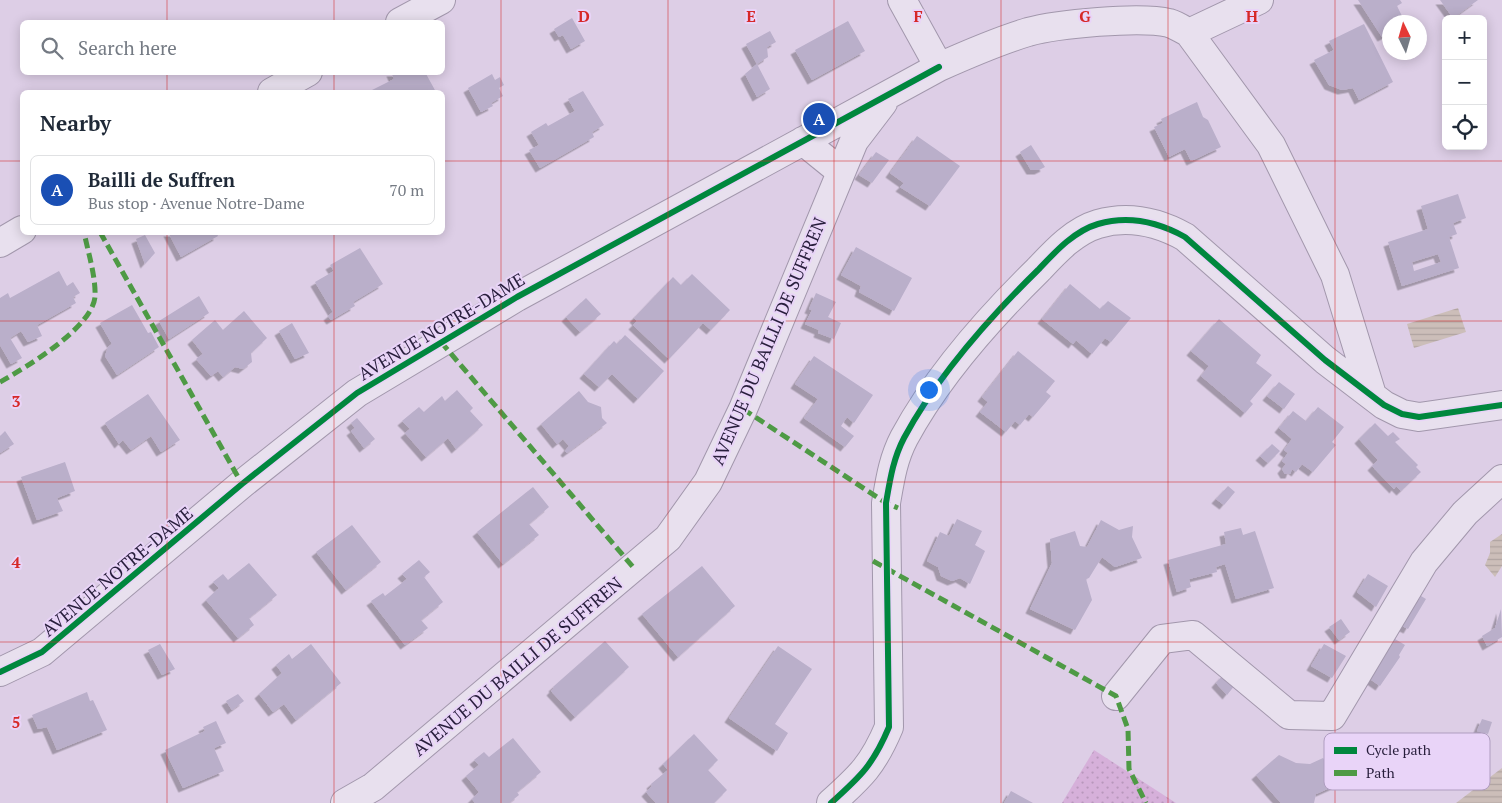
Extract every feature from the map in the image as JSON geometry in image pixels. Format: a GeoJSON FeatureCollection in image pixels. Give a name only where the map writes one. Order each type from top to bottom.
{"type":"FeatureCollection","features":[{"type":"Feature","properties":{"kind":"street"},"geometry":{"type":"LineString","coordinates":[[404,20],[441,0]]}},
{"type":"Feature","properties":{"kind":"street"},"geometry":{"type":"LineString","coordinates":[[902,0],[939,66]]}},
{"type":"Feature","properties":{"kind":"street"},"geometry":{"type":"LineString","coordinates":[[1259,0],[1189,33],[1271,145],[1335,275],[1372,395]]}},
{"type":"Feature","properties":{"kind":"street","name":"AVENUE NOTRE-DAME"},"geometry":{"type":"LineString","coordinates":[[0,672],[42,652],[242,484],[357,393],[517,297],[939,66],[981,48],[1044,29],[1090,23],[1150,20],[1180,27],[1189,33]]}},
{"type":"Feature","properties":{"kind":"street"},"geometry":{"type":"LineString","coordinates":[[276,90],[303,75]]}},
{"type":"Feature","properties":{"kind":"street","name":"AVENUE DU BAILLI DE SUFFREN"},"geometry":{"type":"LineString","coordinates":[[345,803],[373,787],[668,538],[708,482],[743,408],[854,141],[892,92]]}},
{"type":"Feature","properties":{"kind":"street"},"geometry":{"type":"LineString","coordinates":[[803,141],[840,171]]}},
{"type":"Feature","properties":{"kind":"street"},"geometry":{"type":"LineString","coordinates":[[831,803],[860,777],[878,754],[889,728],[886,503],[894,461],[904,439],[931,394],[1001,307],[1068,240],[1097,224],[1126,220],[1148,221],[1166,227],[1185,237],[1325,360],[1372,395],[1402,414],[1419,417],[1502,405]]}},
{"type":"Feature","properties":{"kind":"street"},"geometry":{"type":"LineString","coordinates":[[0,243],[20,231]]}},
{"type":"Feature","properties":{"kind":"street"},"geometry":{"type":"LineString","coordinates":[[1325,360],[1339,335],[1342,321],[1342,298]]}},
{"type":"Feature","properties":{"kind":"street"},"geometry":{"type":"LineString","coordinates":[[1116,696],[1162,639],[1193,635],[1289,715],[1332,716],[1424,562],[1465,514],[1502,479]]}},
{"type":"Feature","properties":{"kind":"shaded area"},"geometry":{"type":"Polygon","coordinates":[[[1458,308],[1466,332],[1414,348],[1407,324],[1458,308]]]}},
{"type":"Feature","properties":{"kind":"shaded area"},"geometry":{"type":"Polygon","coordinates":[[[1502,534],[1502,566],[1495,577],[1485,565],[1490,553],[1490,542],[1502,534]]]}},
{"type":"Feature","properties":{"kind":"shaded area"},"geometry":{"type":"Polygon","coordinates":[[[1094,750],[1176,803],[1062,803],[1094,750]]]}},
{"type":"Feature","properties":{"kind":"shaded area"},"geometry":{"type":"Polygon","coordinates":[[[1502,768],[1502,803],[1456,803],[1473,790],[1490,790],[1490,777],[1502,768]]]}},
{"type":"Feature","properties":{"kind":"building"},"geometry":{"type":"Polygon","coordinates":[[[1358,0],[1400,0],[1402,3],[1397,6],[1402,15],[1382,15],[1382,37],[1358,0]]]}},
{"type":"Feature","properties":{"kind":"building"},"geometry":{"type":"Polygon","coordinates":[[[1440,0],[1478,0],[1457,15],[1451,15],[1440,0]]]}},
{"type":"Feature","properties":{"kind":"building"},"geometry":{"type":"Polygon","coordinates":[[[572,18],[585,41],[571,49],[563,35],[559,37],[554,29],[572,18]]]}},
{"type":"Feature","properties":{"kind":"building"},"geometry":{"type":"Polygon","coordinates":[[[848,21],[865,51],[812,80],[795,50],[848,21]]]}},
{"type":"Feature","properties":{"kind":"building"},"geometry":{"type":"Polygon","coordinates":[[[1364,24],[1393,82],[1359,100],[1353,88],[1342,90],[1329,85],[1314,60],[1334,50],[1329,41],[1364,24]]]}},
{"type":"Feature","properties":{"kind":"building"},"geometry":{"type":"Polygon","coordinates":[[[770,31],[776,42],[767,47],[768,57],[757,64],[746,44],[770,31]]]}},
{"type":"Feature","properties":{"kind":"building"},"geometry":{"type":"Polygon","coordinates":[[[757,64],[770,89],[757,97],[745,74],[757,64]]]}},
{"type":"Feature","properties":{"kind":"building"},"geometry":{"type":"Polygon","coordinates":[[[492,74],[495,80],[500,77],[504,85],[499,88],[503,96],[491,103],[493,106],[481,112],[468,88],[492,74]]]}},
{"type":"Feature","properties":{"kind":"building"},"geometry":{"type":"Polygon","coordinates":[[[392,75],[427,75],[435,90],[372,90],[394,79],[392,75]]]}},
{"type":"Feature","properties":{"kind":"building"},"geometry":{"type":"Polygon","coordinates":[[[583,91],[604,125],[592,132],[594,137],[540,168],[529,150],[539,145],[531,132],[546,123],[548,126],[575,111],[568,99],[583,91]]]}},
{"type":"Feature","properties":{"kind":"building"},"geometry":{"type":"Polygon","coordinates":[[[1197,102],[1203,117],[1208,120],[1221,147],[1191,161],[1185,149],[1169,157],[1154,127],[1163,123],[1161,119],[1197,102]]]}},
{"type":"Feature","properties":{"kind":"building"},"geometry":{"type":"Polygon","coordinates":[[[917,136],[960,166],[930,206],[900,187],[904,183],[890,173],[917,136]]]}},
{"type":"Feature","properties":{"kind":"building"},"geometry":{"type":"Polygon","coordinates":[[[1031,145],[1045,167],[1039,170],[1031,170],[1020,152],[1031,145]]]}},
{"type":"Feature","properties":{"kind":"building"},"geometry":{"type":"Polygon","coordinates":[[[876,152],[889,160],[872,183],[859,175],[876,152]]]}},
{"type":"Feature","properties":{"kind":"building"},"geometry":{"type":"Polygon","coordinates":[[[1458,194],[1466,218],[1453,223],[1457,234],[1449,237],[1459,268],[1402,286],[1388,242],[1428,229],[1421,206],[1458,194]],[[1438,254],[1412,262],[1414,271],[1441,262],[1438,254]]]}},
{"type":"Feature","properties":{"kind":"building"},"geometry":{"type":"Polygon","coordinates":[[[145,235],[155,253],[145,264],[136,239],[145,235]]]}},
{"type":"Feature","properties":{"kind":"building"},"geometry":{"type":"Polygon","coordinates":[[[170,235],[218,235],[218,236],[181,257],[170,235]]]}},
{"type":"Feature","properties":{"kind":"building"},"geometry":{"type":"Polygon","coordinates":[[[856,247],[912,278],[894,311],[859,292],[861,286],[841,275],[856,247]]]}},
{"type":"Feature","properties":{"kind":"building"},"geometry":{"type":"Polygon","coordinates":[[[360,248],[383,284],[353,302],[355,306],[331,320],[328,316],[333,312],[315,282],[334,271],[330,265],[360,248]]]}},
{"type":"Feature","properties":{"kind":"building"},"geometry":{"type":"Polygon","coordinates":[[[59,271],[67,286],[73,282],[80,293],[73,297],[76,303],[37,325],[42,336],[28,342],[21,331],[10,338],[22,358],[11,364],[0,345],[0,298],[8,293],[10,298],[59,271]]]}},
{"type":"Feature","properties":{"kind":"building"},"geometry":{"type":"Polygon","coordinates":[[[692,274],[730,310],[711,330],[703,323],[669,359],[633,325],[637,321],[634,318],[673,277],[681,285],[692,274]]]}},
{"type":"Feature","properties":{"kind":"building"},"geometry":{"type":"Polygon","coordinates":[[[1070,284],[1100,309],[1108,301],[1131,318],[1111,342],[1105,338],[1092,354],[1076,340],[1073,344],[1042,319],[1070,284]]]}},
{"type":"Feature","properties":{"kind":"building"},"geometry":{"type":"Polygon","coordinates":[[[816,293],[836,302],[828,317],[841,323],[834,339],[818,333],[819,330],[805,324],[812,310],[809,309],[816,293]]]}},
{"type":"Feature","properties":{"kind":"building"},"geometry":{"type":"Polygon","coordinates":[[[199,296],[209,313],[169,339],[159,321],[199,296]]]}},
{"type":"Feature","properties":{"kind":"building"},"geometry":{"type":"Polygon","coordinates":[[[586,298],[601,314],[580,332],[566,317],[586,298]]]}},
{"type":"Feature","properties":{"kind":"building"},"geometry":{"type":"Polygon","coordinates":[[[132,305],[148,333],[151,332],[159,347],[117,375],[105,356],[108,347],[112,344],[100,323],[132,305]]]}},
{"type":"Feature","properties":{"kind":"building"},"geometry":{"type":"Polygon","coordinates":[[[244,311],[267,338],[251,353],[252,362],[243,369],[235,367],[223,377],[218,371],[211,376],[196,359],[203,354],[192,340],[215,320],[223,330],[244,311]]]}},
{"type":"Feature","properties":{"kind":"building"},"geometry":{"type":"Polygon","coordinates":[[[1219,319],[1261,355],[1256,363],[1272,375],[1250,401],[1253,404],[1245,413],[1201,376],[1209,366],[1191,351],[1219,319]]]}},
{"type":"Feature","properties":{"kind":"building"},"geometry":{"type":"Polygon","coordinates":[[[292,323],[309,353],[295,359],[279,331],[292,323]]]}},
{"type":"Feature","properties":{"kind":"building"},"geometry":{"type":"Polygon","coordinates":[[[625,335],[664,371],[638,399],[612,374],[599,387],[584,374],[614,341],[617,344],[625,335]]]}},
{"type":"Feature","properties":{"kind":"building"},"geometry":{"type":"Polygon","coordinates":[[[1018,351],[1055,381],[1046,392],[1051,396],[1033,417],[1029,414],[1020,425],[1015,421],[1006,432],[980,412],[988,402],[982,397],[1018,351]]]}},
{"type":"Feature","properties":{"kind":"building"},"geometry":{"type":"Polygon","coordinates":[[[814,356],[873,395],[854,423],[847,417],[841,426],[854,436],[845,447],[804,418],[818,399],[795,384],[814,356]]]}},
{"type":"Feature","properties":{"kind":"building"},"geometry":{"type":"Polygon","coordinates":[[[1279,382],[1295,394],[1284,409],[1267,396],[1279,382]]]}},
{"type":"Feature","properties":{"kind":"building"},"geometry":{"type":"Polygon","coordinates":[[[457,390],[473,408],[470,411],[483,425],[456,449],[448,438],[426,457],[405,433],[410,429],[402,421],[419,407],[424,412],[442,396],[445,401],[457,390]]]}},
{"type":"Feature","properties":{"kind":"building"},"geometry":{"type":"Polygon","coordinates":[[[579,391],[588,402],[601,407],[602,418],[607,423],[567,453],[565,451],[569,446],[563,439],[557,444],[541,424],[579,391]]]}},
{"type":"Feature","properties":{"kind":"building"},"geometry":{"type":"Polygon","coordinates":[[[148,394],[180,440],[161,452],[151,436],[131,450],[123,440],[119,444],[105,423],[148,394]]]}},
{"type":"Feature","properties":{"kind":"building"},"geometry":{"type":"Polygon","coordinates":[[[1318,407],[1344,427],[1332,442],[1336,445],[1313,472],[1302,464],[1296,472],[1292,469],[1290,474],[1285,474],[1282,469],[1286,464],[1282,461],[1288,453],[1284,450],[1292,439],[1279,428],[1293,411],[1306,421],[1318,407]]]}},
{"type":"Feature","properties":{"kind":"building"},"geometry":{"type":"Polygon","coordinates":[[[357,418],[375,439],[364,448],[351,431],[355,428],[351,423],[357,418]]]}},
{"type":"Feature","properties":{"kind":"building"},"geometry":{"type":"Polygon","coordinates":[[[1375,423],[1388,436],[1393,432],[1400,439],[1395,442],[1418,465],[1416,467],[1421,472],[1401,491],[1396,486],[1394,489],[1372,466],[1378,460],[1359,439],[1375,423]]]}},
{"type":"Feature","properties":{"kind":"building"},"geometry":{"type":"Polygon","coordinates":[[[5,431],[14,444],[0,453],[0,436],[5,431]]]}},
{"type":"Feature","properties":{"kind":"building"},"geometry":{"type":"Polygon","coordinates":[[[1272,444],[1280,451],[1268,463],[1260,456],[1272,444]]]}},
{"type":"Feature","properties":{"kind":"building"},"geometry":{"type":"Polygon","coordinates":[[[65,462],[75,491],[57,498],[63,511],[37,520],[21,477],[65,462]]]}},
{"type":"Feature","properties":{"kind":"building"},"geometry":{"type":"Polygon","coordinates":[[[1228,486],[1235,492],[1224,505],[1216,499],[1228,486]]]}},
{"type":"Feature","properties":{"kind":"building"},"geometry":{"type":"Polygon","coordinates":[[[533,487],[549,507],[529,524],[539,535],[503,564],[477,532],[533,487]]]}},
{"type":"Feature","properties":{"kind":"building"},"geometry":{"type":"Polygon","coordinates":[[[957,519],[982,531],[975,545],[985,551],[970,584],[960,578],[952,581],[941,576],[938,567],[927,561],[940,532],[949,536],[957,519]]]}},
{"type":"Feature","properties":{"kind":"building"},"geometry":{"type":"Polygon","coordinates":[[[1101,520],[1119,530],[1133,526],[1132,537],[1142,558],[1115,567],[1102,557],[1089,578],[1086,579],[1092,600],[1075,630],[1030,609],[1052,563],[1050,539],[1075,531],[1080,546],[1087,547],[1101,520]]]}},
{"type":"Feature","properties":{"kind":"building"},"geometry":{"type":"Polygon","coordinates":[[[352,525],[381,562],[346,590],[316,552],[352,525]]]}},
{"type":"Feature","properties":{"kind":"building"},"geometry":{"type":"Polygon","coordinates":[[[1241,528],[1243,535],[1255,531],[1274,588],[1236,599],[1225,564],[1216,567],[1217,572],[1189,579],[1191,587],[1177,592],[1168,560],[1226,544],[1224,532],[1241,528]]]}},
{"type":"Feature","properties":{"kind":"building"},"geometry":{"type":"Polygon","coordinates":[[[419,560],[430,572],[424,577],[443,602],[421,620],[428,628],[405,645],[371,601],[383,593],[385,596],[407,579],[402,574],[419,560]]]}},
{"type":"Feature","properties":{"kind":"building"},"geometry":{"type":"Polygon","coordinates":[[[249,563],[277,595],[249,618],[254,625],[238,638],[206,600],[219,588],[213,582],[223,574],[228,580],[249,563]]]}},
{"type":"Feature","properties":{"kind":"building"},"geometry":{"type":"Polygon","coordinates":[[[702,566],[735,606],[678,657],[642,614],[702,566]]]}},
{"type":"Feature","properties":{"kind":"building"},"geometry":{"type":"Polygon","coordinates":[[[1368,574],[1388,586],[1376,607],[1357,592],[1368,574]]]}},
{"type":"Feature","properties":{"kind":"building"},"geometry":{"type":"Polygon","coordinates":[[[1421,596],[1426,599],[1408,629],[1402,626],[1421,596]]]}},
{"type":"Feature","properties":{"kind":"building"},"geometry":{"type":"Polygon","coordinates":[[[1501,609],[1502,637],[1487,646],[1482,636],[1495,628],[1501,609]]]}},
{"type":"Feature","properties":{"kind":"building"},"geometry":{"type":"Polygon","coordinates":[[[1341,619],[1350,632],[1339,640],[1329,627],[1341,619]]]}},
{"type":"Feature","properties":{"kind":"building"},"geometry":{"type":"Polygon","coordinates":[[[1395,639],[1405,645],[1399,655],[1400,657],[1380,686],[1370,679],[1395,639]]]}},
{"type":"Feature","properties":{"kind":"building"},"geometry":{"type":"Polygon","coordinates":[[[605,641],[629,667],[575,717],[551,691],[553,687],[605,641]]]}},
{"type":"Feature","properties":{"kind":"building"},"geometry":{"type":"Polygon","coordinates":[[[160,644],[175,669],[162,675],[148,650],[160,644]]]}},
{"type":"Feature","properties":{"kind":"building"},"geometry":{"type":"Polygon","coordinates":[[[311,644],[341,683],[296,720],[284,704],[273,712],[259,694],[282,673],[276,665],[289,654],[292,659],[311,644]]]}},
{"type":"Feature","properties":{"kind":"building"},"geometry":{"type":"Polygon","coordinates":[[[1324,644],[1346,656],[1332,678],[1311,666],[1324,644]]]}},
{"type":"Feature","properties":{"kind":"building"},"geometry":{"type":"Polygon","coordinates":[[[778,646],[812,669],[775,724],[788,733],[777,751],[729,718],[778,646]]]}},
{"type":"Feature","properties":{"kind":"building"},"geometry":{"type":"Polygon","coordinates":[[[1224,674],[1235,685],[1227,695],[1216,683],[1224,674]]]}},
{"type":"Feature","properties":{"kind":"building"},"geometry":{"type":"Polygon","coordinates":[[[87,692],[90,701],[93,700],[107,730],[57,750],[47,727],[38,729],[32,715],[87,692]]]}},
{"type":"Feature","properties":{"kind":"building"},"geometry":{"type":"Polygon","coordinates":[[[238,694],[244,701],[232,710],[226,701],[238,694]]]}},
{"type":"Feature","properties":{"kind":"building"},"geometry":{"type":"Polygon","coordinates":[[[1482,719],[1492,722],[1488,733],[1477,731],[1482,719]]]}},
{"type":"Feature","properties":{"kind":"building"},"geometry":{"type":"Polygon","coordinates":[[[216,721],[226,743],[214,748],[224,771],[183,788],[165,750],[205,731],[203,727],[216,721]]]}},
{"type":"Feature","properties":{"kind":"building"},"geometry":{"type":"Polygon","coordinates":[[[694,734],[718,760],[708,770],[727,790],[714,803],[656,803],[646,792],[652,786],[651,784],[668,770],[663,764],[694,734]]]}},
{"type":"Feature","properties":{"kind":"building"},"geometry":{"type":"Polygon","coordinates":[[[513,738],[541,772],[517,792],[519,795],[509,803],[475,803],[472,799],[479,792],[466,776],[479,765],[474,760],[484,752],[489,757],[513,738]]]}},
{"type":"Feature","properties":{"kind":"building"},"geometry":{"type":"Polygon","coordinates":[[[1279,755],[1296,763],[1310,764],[1323,758],[1325,790],[1316,794],[1314,803],[1281,803],[1256,775],[1279,755]]]}},
{"type":"Feature","properties":{"kind":"building"},"geometry":{"type":"Polygon","coordinates":[[[1011,791],[1033,803],[1004,803],[1011,791]]]}},
{"type":"Feature","properties":{"kind":"marked path"},"geometry":{"type":"LineString","coordinates":[[0,382],[56,346],[70,334],[91,309],[95,297],[94,281],[85,235]]}},
{"type":"Feature","properties":{"kind":"marked path"},"geometry":{"type":"LineString","coordinates":[[102,235],[242,484]]}},
{"type":"Feature","properties":{"kind":"marked path"},"geometry":{"type":"LineString","coordinates":[[441,342],[633,567]]}},
{"type":"Feature","properties":{"kind":"marked path"},"geometry":{"type":"LineString","coordinates":[[743,409],[886,503],[898,508]]}},
{"type":"Feature","properties":{"kind":"marked path"},"geometry":{"type":"LineString","coordinates":[[873,561],[1116,696],[1128,729],[1129,769],[1146,803]]}},
{"type":"Feature","properties":{"kind":"cycle path"},"geometry":{"type":"LineString","coordinates":[[0,672],[42,652],[242,484],[357,393],[517,297],[939,67]]}},
{"type":"Feature","properties":{"kind":"cycle path"},"geometry":{"type":"LineString","coordinates":[[831,803],[872,761],[889,727],[886,503],[892,470],[900,446],[932,392],[983,328],[1051,256],[1065,243],[1089,227],[1110,221],[1132,220],[1164,227],[1185,237],[1325,360],[1384,405],[1402,414],[1419,417],[1502,405]]}},
{"type":"Feature","properties":{"kind":"place","name":"Bailli de Suffren"},"geometry":{"type":"Point","coordinates":[819,119]}}]}
